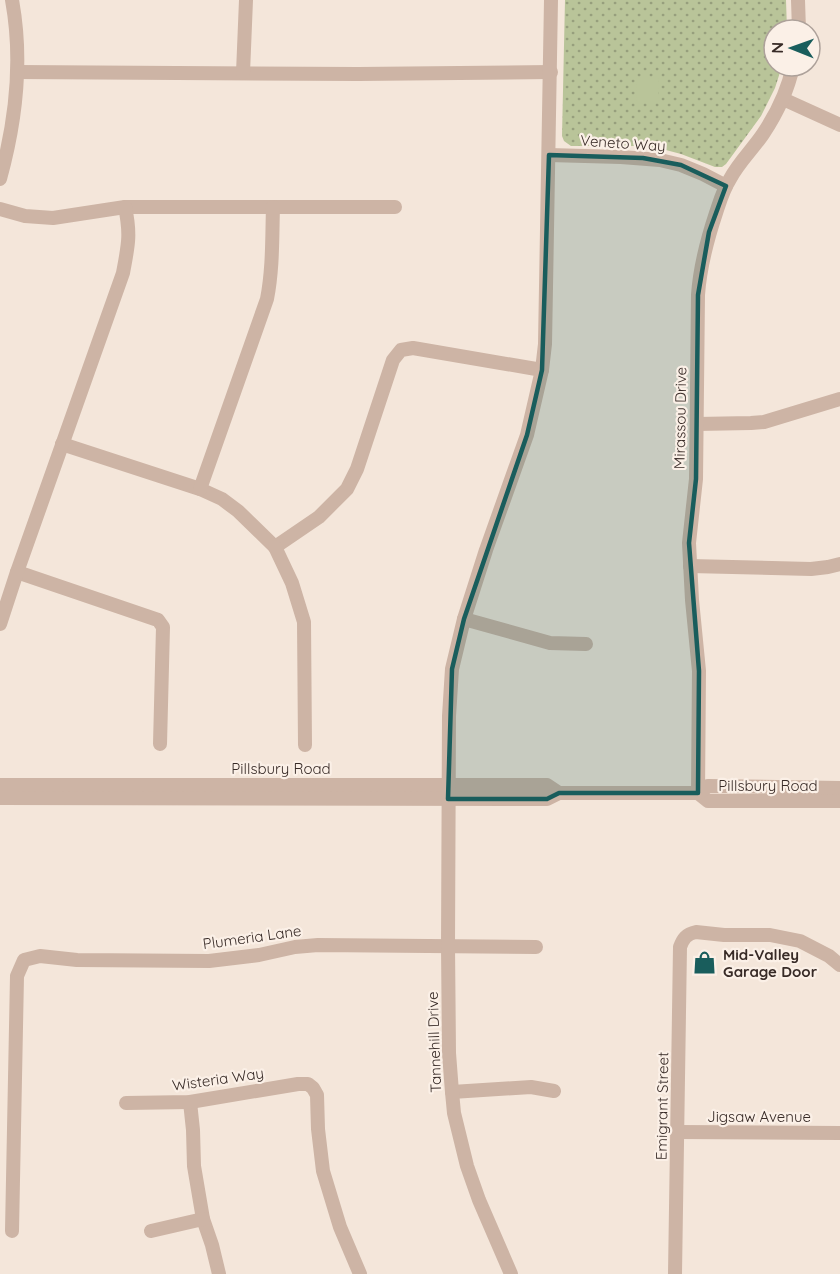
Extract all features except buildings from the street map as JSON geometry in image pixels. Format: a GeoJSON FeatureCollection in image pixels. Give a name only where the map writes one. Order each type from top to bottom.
{"type":"FeatureCollection","features":[{"type":"Feature","properties":{"kind":"street"},"geometry":{"type":"LineString","coordinates":[[0,179],[12,132],[17,72],[12,0]]}},
{"type":"Feature","properties":{"kind":"street"},"geometry":{"type":"LineString","coordinates":[[243,73],[246,0]]}},
{"type":"Feature","properties":{"kind":"street","name":"Tannehill Drive"},"geometry":{"type":"LineString","coordinates":[[511,1274],[479,1200],[467,1166],[454,1113],[449,1053],[449,716],[452,669],[464,619],[527,435],[542,370],[545,344],[551,0]]}},
{"type":"Feature","properties":{"kind":"street"},"geometry":{"type":"LineString","coordinates":[[798,0],[799,18]]}},
{"type":"Feature","properties":{"kind":"street"},"geometry":{"type":"LineString","coordinates":[[17,72],[357,74],[550,72]]}},
{"type":"Feature","properties":{"kind":"street","name":"Mirassou Drive"},"geometry":{"type":"LineString","coordinates":[[698,793],[699,671],[689,543],[696,479],[699,273],[709,232],[730,177],[763,134],[783,99],[789,78]]}},
{"type":"Feature","properties":{"kind":"street"},"geometry":{"type":"LineString","coordinates":[[783,99],[840,125]]}},
{"type":"Feature","properties":{"kind":"street","name":"Veneto Way"},"geometry":{"type":"LineString","coordinates":[[549,155],[660,160],[681,165],[726,186]]}},
{"type":"Feature","properties":{"kind":"street"},"geometry":{"type":"LineString","coordinates":[[0,209],[25,216],[53,218],[125,207],[395,207]]}},
{"type":"Feature","properties":{"kind":"street"},"geometry":{"type":"LineString","coordinates":[[0,624],[123,273],[129,239],[129,224],[125,207]]}},
{"type":"Feature","properties":{"kind":"street"},"geometry":{"type":"LineString","coordinates":[[200,489],[267,299],[271,278],[273,207]]}},
{"type":"Feature","properties":{"kind":"street"},"geometry":{"type":"LineString","coordinates":[[275,547],[319,517],[347,489],[357,469],[393,360],[401,350],[413,348],[542,370]]}},
{"type":"Feature","properties":{"kind":"street"},"geometry":{"type":"LineString","coordinates":[[697,424],[764,422],[840,399]]}},
{"type":"Feature","properties":{"kind":"street"},"geometry":{"type":"LineString","coordinates":[[62,444],[200,489],[222,499],[238,511],[275,547],[292,583],[304,622],[305,745]]}},
{"type":"Feature","properties":{"kind":"street"},"geometry":{"type":"LineString","coordinates":[[690,567],[811,569],[840,564]]}},
{"type":"Feature","properties":{"kind":"street"},"geometry":{"type":"LineString","coordinates":[[17,572],[158,620],[163,627],[160,744]]}},
{"type":"Feature","properties":{"kind":"street"},"geometry":{"type":"LineString","coordinates":[[464,619],[550,644],[586,644]]}},
{"type":"Feature","properties":{"kind":"street","name":"Pillsbury Road"},"geometry":{"type":"LineString","coordinates":[[0,785],[547,785],[559,793]]}},
{"type":"Feature","properties":{"kind":"street","name":"Pillsbury Road"},"geometry":{"type":"LineString","coordinates":[[0,798],[547,799],[559,793],[698,793],[708,786],[840,788]]}},
{"type":"Feature","properties":{"kind":"street","name":"Pillsbury Road"},"geometry":{"type":"LineString","coordinates":[[698,793],[708,801],[840,801]]}},
{"type":"Feature","properties":{"kind":"street","name":"Emigrant Street"},"geometry":{"type":"LineString","coordinates":[[675,1274],[680,947],[683,939],[696,932],[782,937],[800,940],[829,956],[840,965]]}},
{"type":"Feature","properties":{"kind":"street","name":"Plumeria Lane"},"geometry":{"type":"LineString","coordinates":[[15,1129],[16,976],[24,960],[40,956],[77,960],[209,961],[318,945],[536,947]]}},
{"type":"Feature","properties":{"kind":"street","name":"Wisteria Way"},"geometry":{"type":"LineString","coordinates":[[126,1103],[190,1102],[308,1084],[317,1095],[317,1120],[323,1171],[340,1227],[360,1274]]}},
{"type":"Feature","properties":{"kind":"street"},"geometry":{"type":"LineString","coordinates":[[452,1092],[531,1087],[554,1091]]}},
{"type":"Feature","properties":{"kind":"street"},"geometry":{"type":"LineString","coordinates":[[190,1102],[194,1166],[203,1219],[219,1274]]}},
{"type":"Feature","properties":{"kind":"street"},"geometry":{"type":"LineString","coordinates":[[0,1129],[15,1129],[12,1231]]}},
{"type":"Feature","properties":{"kind":"street","name":"Jigsaw Avenue"},"geometry":{"type":"LineString","coordinates":[[678,1132],[840,1133]]}},
{"type":"Feature","properties":{"kind":"street"},"geometry":{"type":"LineString","coordinates":[[151,1231],[203,1219]]}},
{"type":"Feature","properties":{"kind":"highlighted area"},"geometry":{"type":"Polygon","coordinates":[[[549,155],[643,158],[681,165],[726,186],[709,232],[698,295],[696,479],[689,543],[699,671],[698,793],[559,793],[547,799],[448,799],[452,669],[464,619],[527,435],[542,370],[549,155]]]}},
{"type":"Feature","properties":{"kind":"green space"},"geometry":{"type":"Polygon","coordinates":[[[565,0],[786,0],[787,18],[762,18],[762,78],[778,78],[775,88],[761,116],[722,167],[715,167],[662,149],[641,146],[571,146],[564,141],[562,136],[565,0]]]}},
{"type":"Feature","properties":{"kind":"green space"},"geometry":{"type":"Polygon","coordinates":[[[637,78],[659,78],[658,101],[636,101],[637,78]]]}},
{"type":"Feature","properties":{"kind":"place","name":"Mid-Valley Garage Door"},"geometry":{"type":"Point","coordinates":[705,963]}}]}
